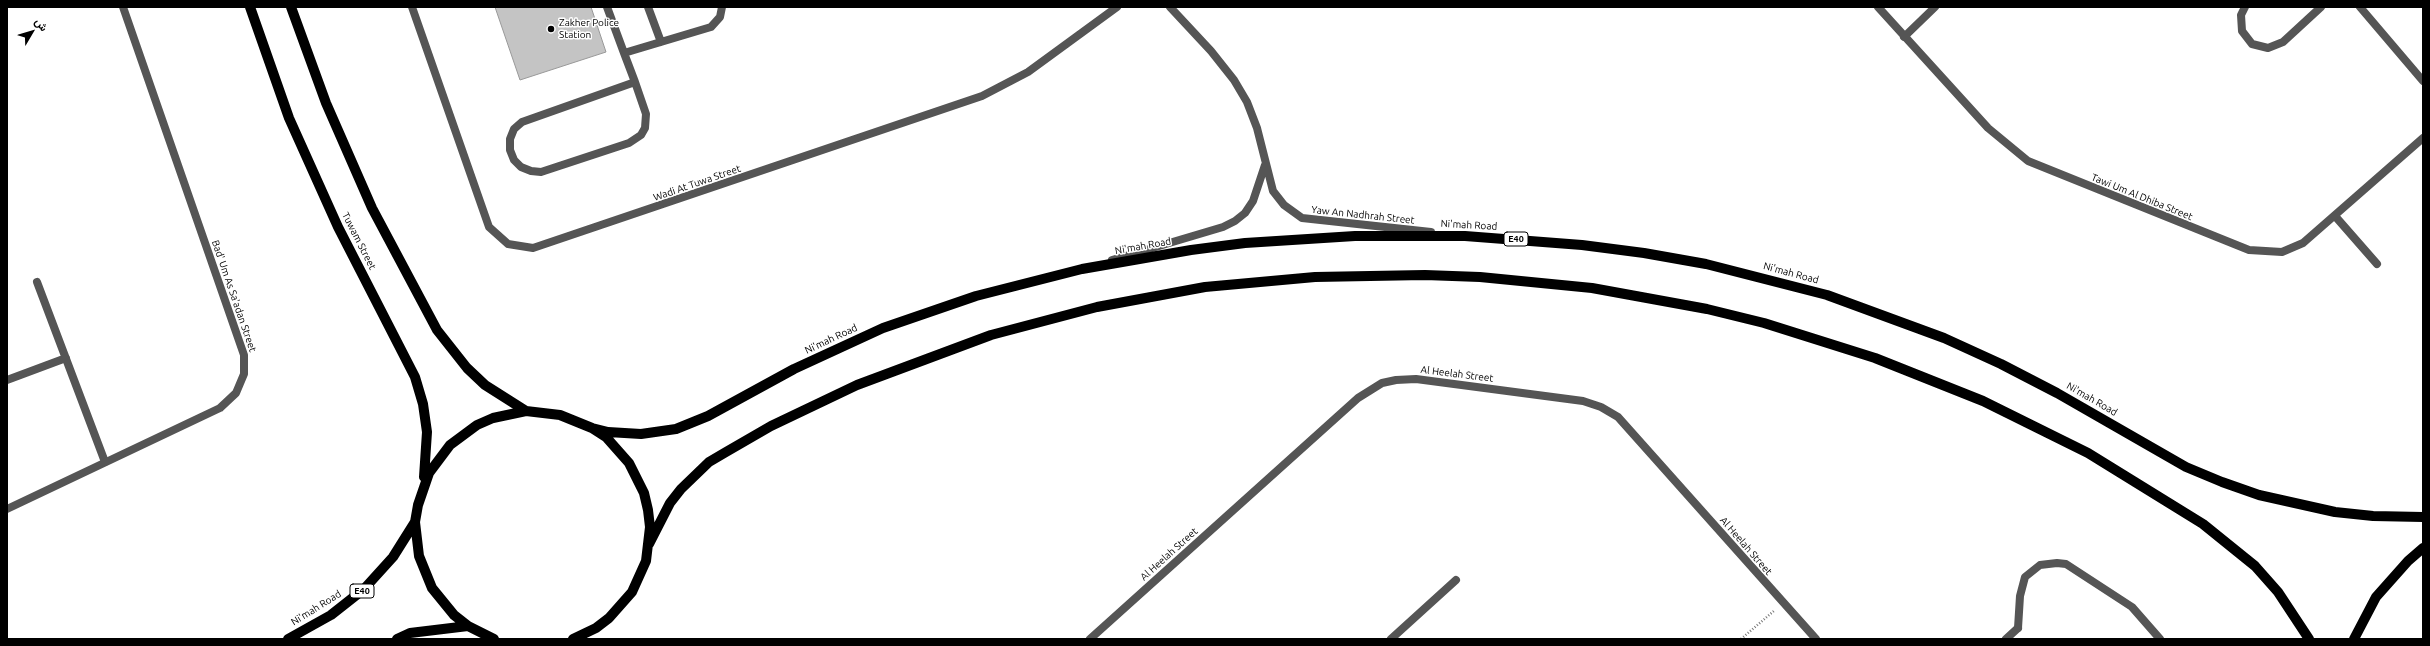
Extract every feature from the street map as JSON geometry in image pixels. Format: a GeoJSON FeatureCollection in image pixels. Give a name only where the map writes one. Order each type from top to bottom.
{"type":"FeatureCollection","features":[{"type":"Feature","properties":{"kind":"main road","name":"Tuwam Street"},"geometry":{"type":"LineString","coordinates":[[250,7],[289,118],[338,227],[415,377],[424,404],[427,432],[427,460],[416,522]]}},
{"type":"Feature","properties":{"kind":"main road"},"geometry":{"type":"LineString","coordinates":[[291,7],[326,103],[372,208],[436,330],[467,368],[485,385],[526,411]]}},
{"type":"Feature","properties":{"kind":"main road","name":"Ni'mah Road"},"geometry":{"type":"LineString","coordinates":[[592,428],[608,432],[641,434],[676,429],[708,416],[794,369],[883,328],[976,296],[1082,269],[1191,250],[1253,242],[1355,236],[1465,236],[1582,245],[1644,253],[1713,266],[1827,295],[1944,338],[2001,364],[2186,467],[2222,482],[2274,499],[2335,512],[2374,516],[2423,517]]}},
{"type":"Feature","properties":{"kind":"main road"},"geometry":{"type":"LineString","coordinates":[[577,638],[610,618],[632,592],[642,572],[649,544],[670,503],[681,489],[709,462],[814,405],[857,385],[938,353],[991,335],[1097,307],[1205,287],[1315,277],[1425,275],[1480,277],[1592,288],[1700,308],[1764,323],[1875,358],[1983,401],[2088,453],[2203,524],[2255,566],[2278,592],[2309,639]]}},
{"type":"Feature","properties":{"kind":"main road"},"geometry":{"type":"LineString","coordinates":[[422,488],[439,458],[463,434],[493,418],[526,411],[560,415],[592,428],[619,449],[638,477],[648,510],[649,544]]}},
{"type":"Feature","properties":{"kind":"main road"},"geometry":{"type":"LineString","coordinates":[[416,522],[419,556],[424,573],[442,603],[468,626],[483,636],[494,639]]}},
{"type":"Feature","properties":{"kind":"main road","name":"Ni'mah Road"},"geometry":{"type":"LineString","coordinates":[[288,639],[331,615],[364,589],[393,557],[416,522]]}},
{"type":"Feature","properties":{"kind":"main road"},"geometry":{"type":"LineString","coordinates":[[2354,639],[2376,597],[2408,561],[2423,548]]}},
{"type":"Feature","properties":{"kind":"main road"},"geometry":{"type":"LineString","coordinates":[[397,639],[410,633],[468,626]]}},
{"type":"Feature","properties":{"kind":"street","name":"Bad' Um As Sa'adan Street"},"geometry":{"type":"LineString","coordinates":[[8,506],[220,408],[236,393],[241,383],[245,365],[244,355],[123,7]]}},
{"type":"Feature","properties":{"kind":"street","name":"Wadi At Tuwa Street"},"geometry":{"type":"LineString","coordinates":[[412,7],[489,227],[508,244],[533,248],[982,96],[1028,72],[1117,7]]}},
{"type":"Feature","properties":{"kind":"street"},"geometry":{"type":"LineString","coordinates":[[607,7],[635,82],[646,114],[645,128],[635,140],[541,172],[530,172],[521,167],[514,160],[510,150],[510,139],[514,130],[522,122],[635,82]]}},
{"type":"Feature","properties":{"kind":"street"},"geometry":{"type":"LineString","coordinates":[[648,7],[661,42]]}},
{"type":"Feature","properties":{"kind":"street"},"geometry":{"type":"LineString","coordinates":[[624,53],[711,27],[720,17],[722,7]]}},
{"type":"Feature","properties":{"kind":"street","name":"Yaw An Nadhrah Street"},"geometry":{"type":"LineString","coordinates":[[1170,7],[1211,51],[1234,80],[1247,102],[1257,128],[1265,165],[1273,191],[1284,205],[1302,218],[1465,236]]}},
{"type":"Feature","properties":{"kind":"street","name":"Tawi Um Al Dhiba Street"},"geometry":{"type":"LineString","coordinates":[[1878,7],[1988,128],[2028,161],[2249,250],[2282,252],[2303,243],[2336,216],[2423,138]]}},
{"type":"Feature","properties":{"kind":"street"},"geometry":{"type":"LineString","coordinates":[[1904,37],[1935,7]]}},
{"type":"Feature","properties":{"kind":"street"},"geometry":{"type":"LineString","coordinates":[[2245,7],[2241,15],[2242,31],[2252,44],[2268,48],[2283,42],[2321,7]]}},
{"type":"Feature","properties":{"kind":"street"},"geometry":{"type":"LineString","coordinates":[[2360,7],[2422,77]]}},
{"type":"Feature","properties":{"kind":"street"},"geometry":{"type":"LineString","coordinates":[[1082,269],[1223,227],[1235,221],[1245,213],[1253,201],[1265,165]]}},
{"type":"Feature","properties":{"kind":"street"},"geometry":{"type":"LineString","coordinates":[[2336,216],[2377,264]]}},
{"type":"Feature","properties":{"kind":"street"},"geometry":{"type":"LineString","coordinates":[[37,282],[105,462]]}},
{"type":"Feature","properties":{"kind":"street"},"geometry":{"type":"LineString","coordinates":[[7,380],[66,358]]}},
{"type":"Feature","properties":{"kind":"street","name":"Al Heelah Street"},"geometry":{"type":"LineString","coordinates":[[1090,639],[1358,398],[1382,383],[1416,378],[1583,401],[1602,407],[1618,417],[1816,639]]}},
{"type":"Feature","properties":{"kind":"street"},"geometry":{"type":"LineString","coordinates":[[2006,639],[2018,628],[2020,596],[2025,577],[2040,565],[2057,563],[2066,564],[2132,607],[2160,639]]}},
{"type":"Feature","properties":{"kind":"street"},"geometry":{"type":"LineString","coordinates":[[1391,639],[1456,580]]}},
{"type":"Feature","properties":{"kind":"path"},"geometry":{"type":"LineString","coordinates":[[1741,639],[1783,603]]}},
{"type":"Feature","properties":{"kind":"building","name":"Zakher Police Station"},"geometry":{"type":"Polygon","coordinates":[[[495,7],[591,7],[606,52],[520,80],[495,7]]]}},
{"type":"Feature","properties":{"kind":"place","name":"Zakher Police Station"},"geometry":{"type":"Point","coordinates":[551,29]}}]}
